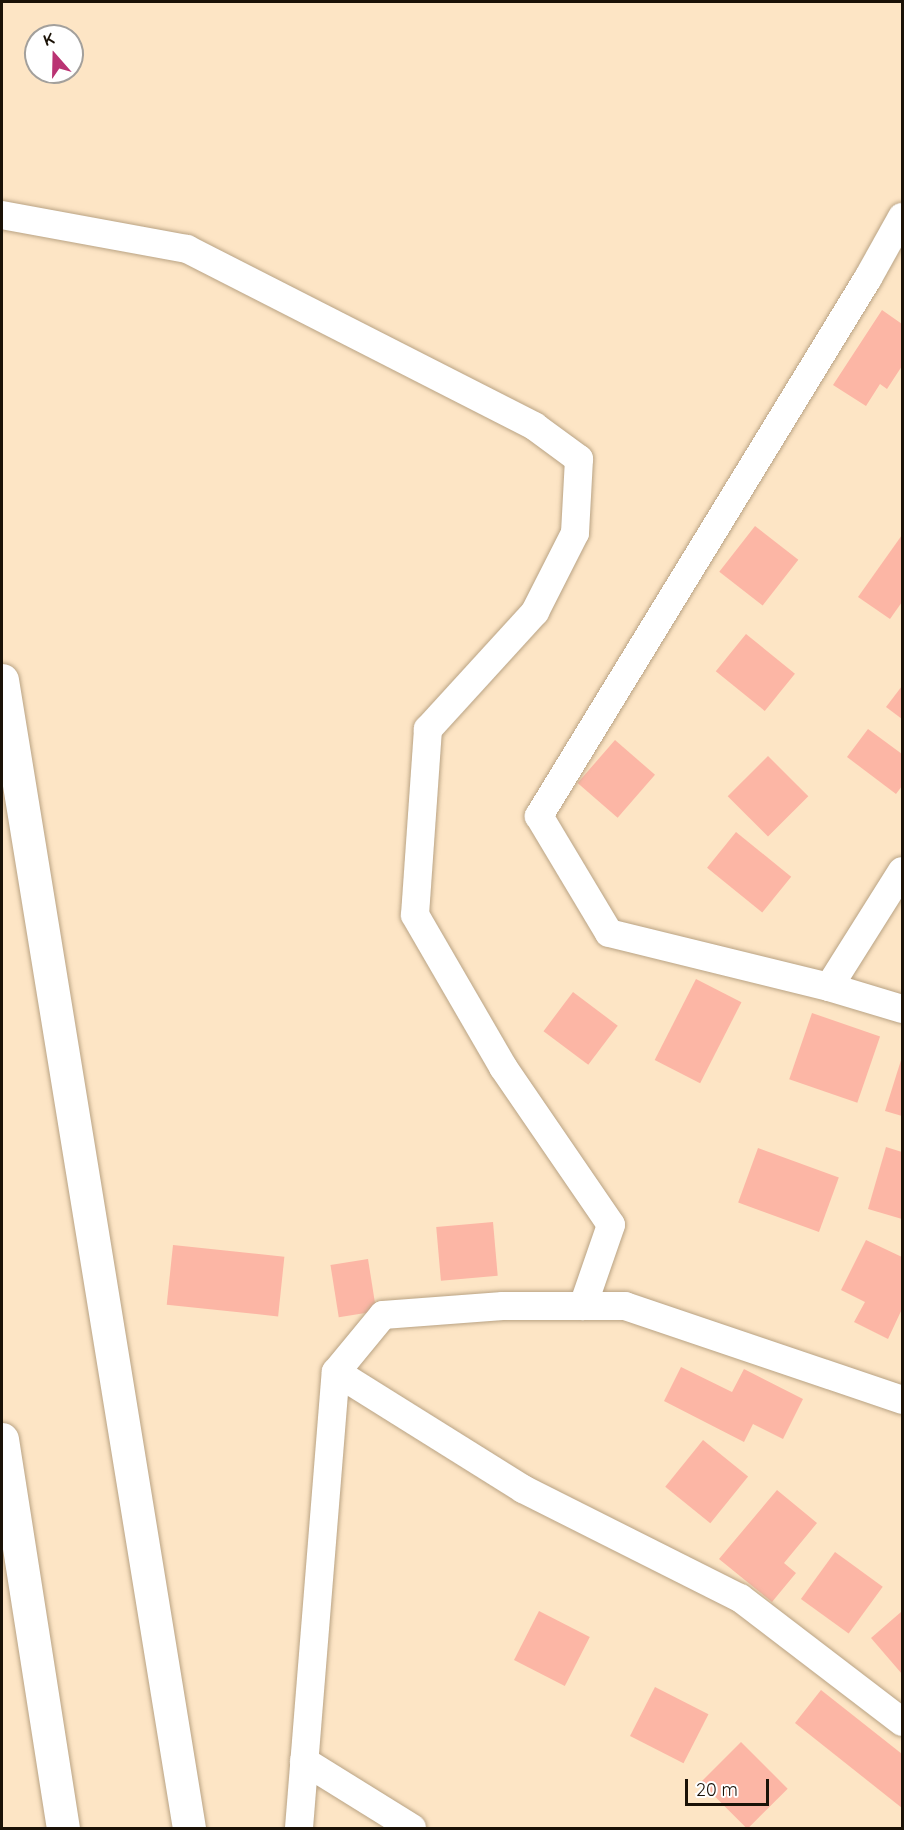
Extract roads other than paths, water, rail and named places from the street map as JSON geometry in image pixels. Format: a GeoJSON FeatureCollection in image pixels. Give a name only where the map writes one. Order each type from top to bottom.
{"type":"FeatureCollection","features":[{"type":"Feature","properties":{"kind":"street"},"geometry":{"type":"LineString","coordinates":[[2,214],[187,249],[534,426],[579,459],[575,533],[535,612],[428,729],[415,915],[503,1067],[610,1224],[583,1306]]}},
{"type":"Feature","properties":{"kind":"street"},"geometry":{"type":"LineString","coordinates":[[903,217],[539,816],[609,933],[829,987],[903,1009]]}},
{"type":"Feature","properties":{"kind":"street"},"geometry":{"type":"LineString","coordinates":[[2,680],[189,1828]]}},
{"type":"Feature","properties":{"kind":"street"},"geometry":{"type":"LineString","coordinates":[[829,987],[903,871]]}},
{"type":"Feature","properties":{"kind":"street"},"geometry":{"type":"LineString","coordinates":[[299,1828],[336,1372],[383,1315],[502,1306],[625,1306],[903,1400]]}},
{"type":"Feature","properties":{"kind":"street"},"geometry":{"type":"LineString","coordinates":[[336,1372],[523,1489],[740,1598],[903,1722]]}},
{"type":"Feature","properties":{"kind":"street"},"geometry":{"type":"LineString","coordinates":[[2,1439],[63,1828]]}},
{"type":"Feature","properties":{"kind":"street"},"geometry":{"type":"LineString","coordinates":[[304,1761],[412,1828]]}}]}
